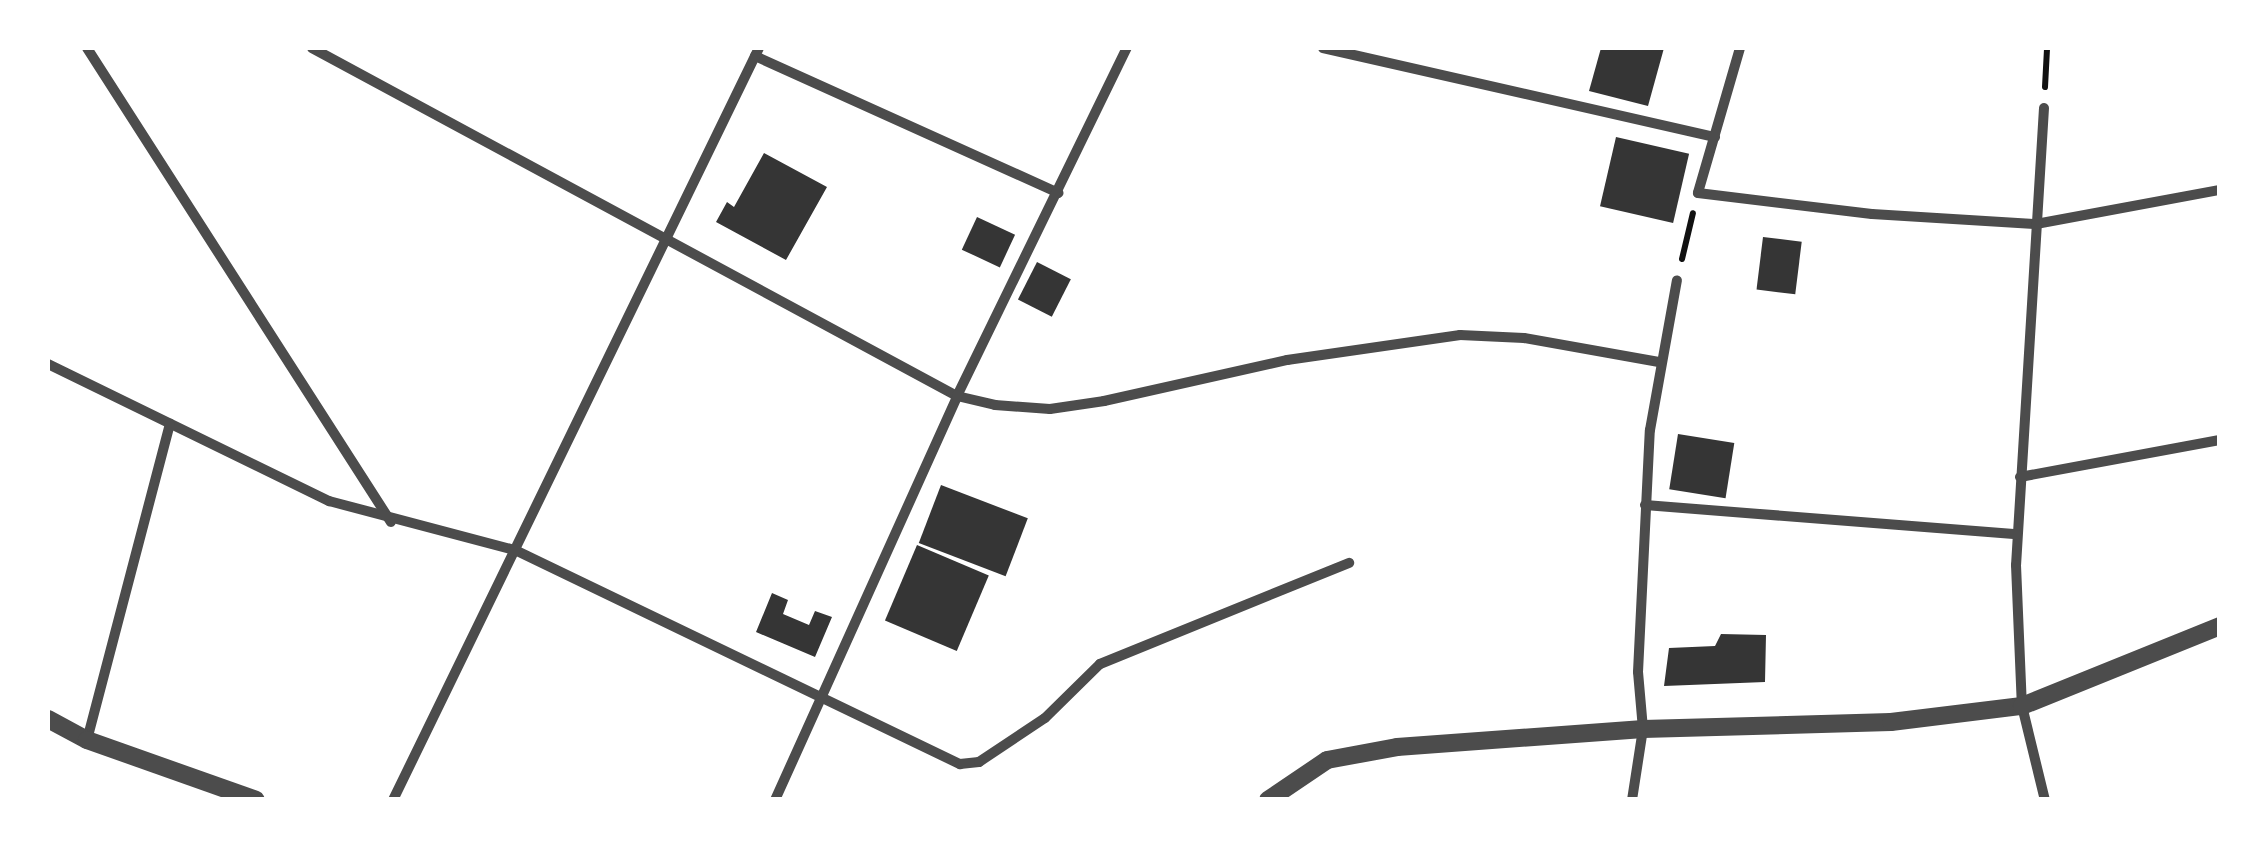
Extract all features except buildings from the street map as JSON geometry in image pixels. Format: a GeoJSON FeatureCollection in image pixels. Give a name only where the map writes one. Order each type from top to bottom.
{"type":"FeatureCollection","features":[{"type":"Feature","properties":{"kind":"street"},"geometry":{"type":"LineString","coordinates":[[87,48],[390,522]]}},
{"type":"Feature","properties":{"kind":"street"},"geometry":{"type":"LineString","coordinates":[[312,48],[331,52],[957,396],[1050,408],[1288,360],[1460,335],[1524,338],[1659,362]]}},
{"type":"Feature","properties":{"kind":"street"},"geometry":{"type":"LineString","coordinates":[[775,800],[957,396],[1126,48]]}},
{"type":"Feature","properties":{"kind":"street"},"geometry":{"type":"LineString","coordinates":[[1323,48],[1715,137]]}},
{"type":"Feature","properties":{"kind":"street"},"geometry":{"type":"LineString","coordinates":[[1740,48],[1698,193],[1872,214],[2036,224],[2220,190]]}},
{"type":"Feature","properties":{"kind":"street"},"geometry":{"type":"LineString","coordinates":[[393,800],[757,52],[1058,193]]}},
{"type":"Feature","properties":{"kind":"street"},"geometry":{"type":"LineString","coordinates":[[2044,108],[2018,534],[2022,706],[2045,800]]}},
{"type":"Feature","properties":{"kind":"street"},"geometry":{"type":"LineString","coordinates":[[1632,800],[1643,729],[1638,672],[1645,505],[1659,362],[1677,280]]}},
{"type":"Feature","properties":{"kind":"street"},"geometry":{"type":"LineString","coordinates":[[48,364],[280,481],[390,522],[515,550],[820,695],[945,761],[979,762],[1045,718],[1100,664],[1349,563]]}},
{"type":"Feature","properties":{"kind":"street"},"geometry":{"type":"LineString","coordinates":[[87,740],[170,424]]}},
{"type":"Feature","properties":{"kind":"street"},"geometry":{"type":"LineString","coordinates":[[2020,477],[2220,440]]}},
{"type":"Feature","properties":{"kind":"street"},"geometry":{"type":"LineString","coordinates":[[1645,505],[2018,534]]}},
{"type":"Feature","properties":{"kind":"street"},"geometry":{"type":"LineString","coordinates":[[1268,800],[1327,760],[1363,752],[1643,729],[1891,722],[2022,706],[2220,626]]}},
{"type":"Feature","properties":{"kind":"street"},"geometry":{"type":"LineString","coordinates":[[48,718],[87,740],[256,800]]}},
{"type":"Feature","properties":{"kind":"path"},"geometry":{"type":"LineString","coordinates":[[2044,108],[2047,48]]}},
{"type":"Feature","properties":{"kind":"path"},"geometry":{"type":"LineString","coordinates":[[1677,280],[1698,193]]}}]}
